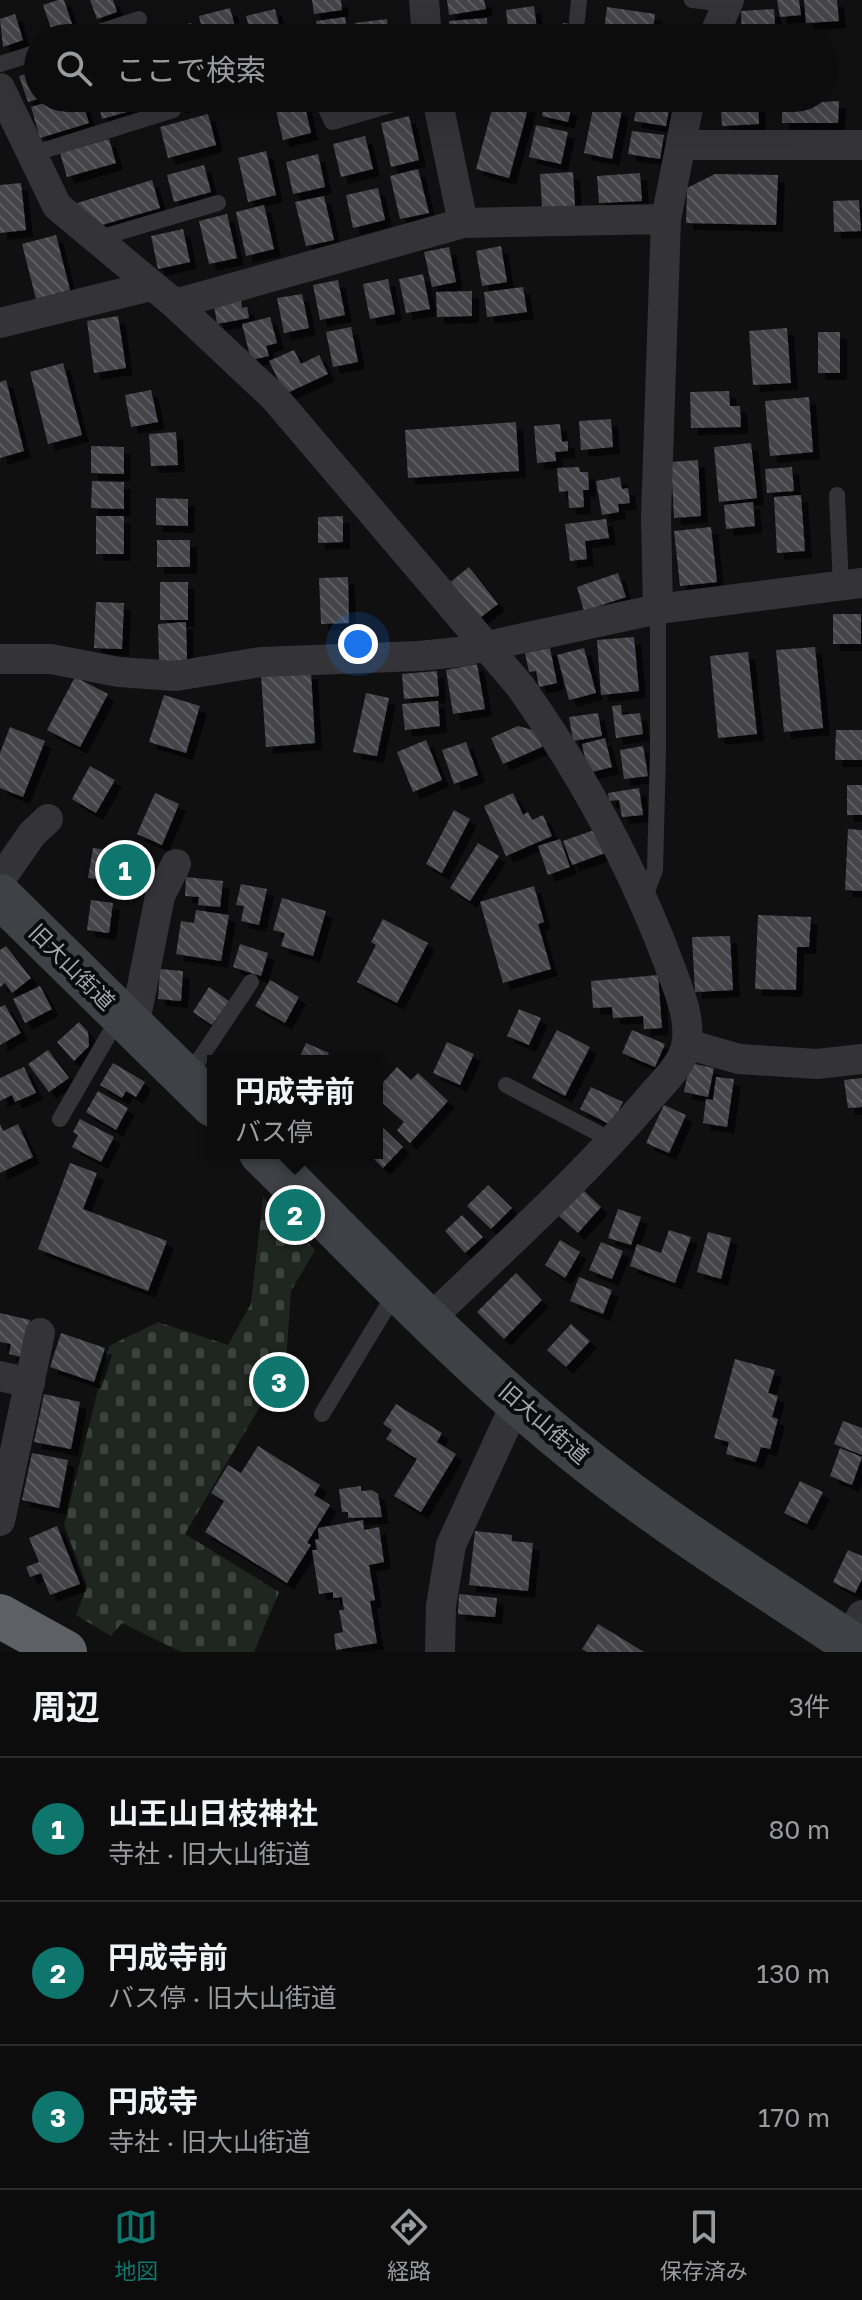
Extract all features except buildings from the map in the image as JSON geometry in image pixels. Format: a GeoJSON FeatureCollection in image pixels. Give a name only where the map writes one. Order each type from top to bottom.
{"type":"FeatureCollection","features":[{"type":"Feature","properties":{"kind":"highway"},"geometry":{"type":"LineString","coordinates":[[0,1616],[65,1652]]}},
{"type":"Feature","properties":{"kind":"street"},"geometry":{"type":"LineString","coordinates":[[424,0],[426,24]]}},
{"type":"Feature","properties":{"kind":"street"},"geometry":{"type":"LineString","coordinates":[[719,24],[728,2]]}},
{"type":"Feature","properties":{"kind":"street"},"geometry":{"type":"LineString","coordinates":[[0,88],[18,140],[57,206],[163,295],[274,397],[520,686],[551,730],[605,822],[644,899],[678,990],[686,1018],[687,1044],[677,1065],[613,1141],[429,1320]]}},
{"type":"Feature","properties":{"kind":"street"},"geometry":{"type":"LineString","coordinates":[[440,112],[463,223]]}},
{"type":"Feature","properties":{"kind":"street"},"geometry":{"type":"LineString","coordinates":[[658,609],[656,517],[666,219],[687,112]]}},
{"type":"Feature","properties":{"kind":"street"},"geometry":{"type":"LineString","coordinates":[[681,145],[862,145]]}},
{"type":"Feature","properties":{"kind":"street"},"geometry":{"type":"LineString","coordinates":[[0,323],[163,295],[463,223],[666,219]]}},
{"type":"Feature","properties":{"kind":"street"},"geometry":{"type":"LineString","coordinates":[[0,659],[51,659],[119,672],[176,676],[261,662],[419,656],[459,652],[658,609],[852,585]]}},
{"type":"Feature","properties":{"kind":"street"},"geometry":{"type":"LineString","coordinates":[[0,880],[32,834],[48,819]]}},
{"type":"Feature","properties":{"kind":"street"},"geometry":{"type":"LineString","coordinates":[[127,1020],[160,896],[176,864]]}},
{"type":"Feature","properties":{"kind":"street","name":"旧大山街道"},"geometry":{"type":"LineString","coordinates":[[12,914],[200,1092]]}},
{"type":"Feature","properties":{"kind":"street"},"geometry":{"type":"LineString","coordinates":[[687,1044],[739,1059],[817,1064],[862,1059]]}},
{"type":"Feature","properties":{"kind":"street","name":"旧大山街道"},"geometry":{"type":"LineString","coordinates":[[267,1159],[429,1320],[588,1462],[634,1496],[857,1635]]}},
{"type":"Feature","properties":{"kind":"street"},"geometry":{"type":"LineString","coordinates":[[0,1521],[40,1333]]}},
{"type":"Feature","properties":{"kind":"street"},"geometry":{"type":"LineString","coordinates":[[0,1376],[30,1383]]}},
{"type":"Feature","properties":{"kind":"street"},"geometry":{"type":"LineString","coordinates":[[440,1652],[441,1606],[451,1545],[517,1401]]}},
{"type":"Feature","properties":{"kind":"lane"},"geometry":{"type":"LineString","coordinates":[[577,20],[579,0]]}},
{"type":"Feature","properties":{"kind":"lane"},"geometry":{"type":"LineString","coordinates":[[692,0],[728,2]]}},
{"type":"Feature","properties":{"kind":"lane"},"geometry":{"type":"LineString","coordinates":[[123,24],[139,19]]}},
{"type":"Feature","properties":{"kind":"lane"},"geometry":{"type":"LineString","coordinates":[[0,64],[24,56]]}},
{"type":"Feature","properties":{"kind":"lane"},"geometry":{"type":"LineString","coordinates":[[18,140],[163,112]]}},
{"type":"Feature","properties":{"kind":"lane"},"geometry":{"type":"LineString","coordinates":[[327,112],[332,122],[366,112]]}},
{"type":"Feature","properties":{"kind":"lane"},"geometry":{"type":"LineString","coordinates":[[96,239],[218,203]]}},
{"type":"Feature","properties":{"kind":"lane"},"geometry":{"type":"LineString","coordinates":[[837,495],[852,585]]}},
{"type":"Feature","properties":{"kind":"lane"},"geometry":{"type":"LineString","coordinates":[[644,899],[655,870],[658,609]]}},
{"type":"Feature","properties":{"kind":"lane"},"geometry":{"type":"LineString","coordinates":[[217,1055],[251,982]]}},
{"type":"Feature","properties":{"kind":"lane"},"geometry":{"type":"LineString","coordinates":[[60,1119],[127,1020]]}},
{"type":"Feature","properties":{"kind":"lane"},"geometry":{"type":"LineString","coordinates":[[506,1085],[613,1141]]}},
{"type":"Feature","properties":{"kind":"lane"},"geometry":{"type":"LineString","coordinates":[[322,1414],[398,1289]]}},
{"type":"Feature","properties":{"kind":"green space"},"geometry":{"type":"Polygon","coordinates":[[[263,1197],[315,1250],[291,1291],[286,1362],[185,1534],[279,1592],[254,1652],[181,1652],[122,1623],[111,1636],[76,1615],[87,1586],[64,1525],[109,1346],[158,1322],[228,1345],[251,1304],[263,1197]]]}},
{"type":"Feature","properties":{"kind":"place","name":"山王山日枝神社"},"geometry":{"type":"Point","coordinates":[125,870]}},
{"type":"Feature","properties":{"kind":"place","name":"円成寺前"},"geometry":{"type":"Point","coordinates":[295,1215]}},
{"type":"Feature","properties":{"kind":"place","name":"円成寺"},"geometry":{"type":"Point","coordinates":[279,1382]}}]}
